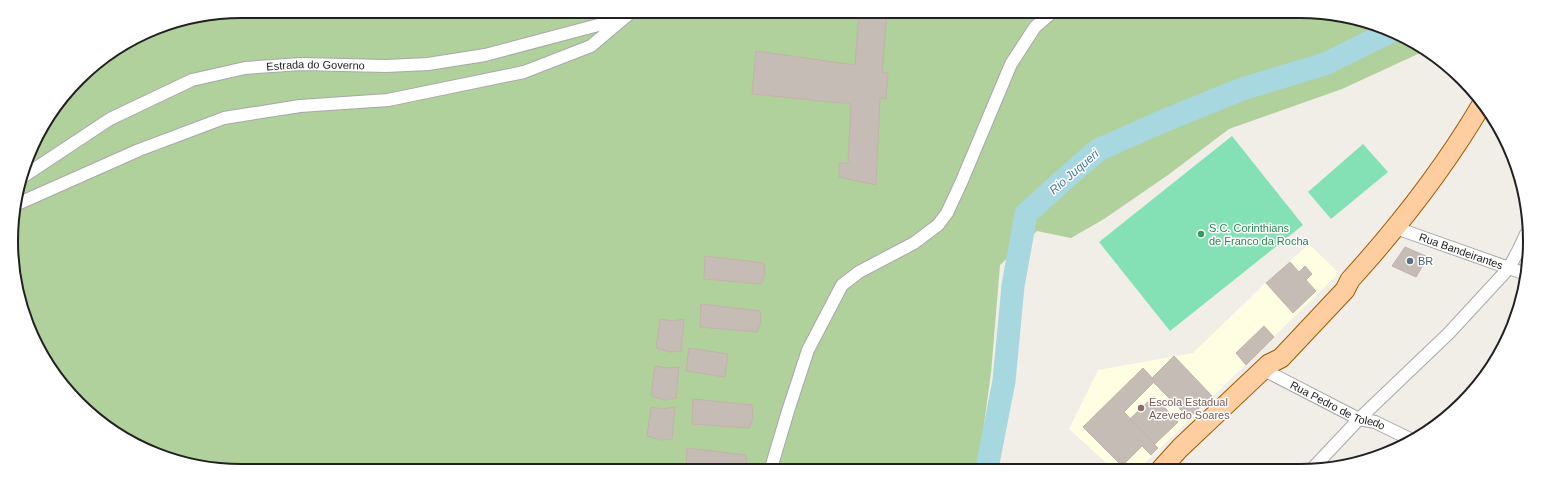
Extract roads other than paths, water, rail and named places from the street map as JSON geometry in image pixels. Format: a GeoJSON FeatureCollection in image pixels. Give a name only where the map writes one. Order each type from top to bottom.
{"type":"FeatureCollection","features":[{"type":"Feature","properties":{"kind":"main road"},"geometry":{"type":"LineString","coordinates":[[1160,464],[1180,448],[1266,367],[1279,347],[1340,284],[1350,280],[1396,228],[1442,164],[1479,108]]}},
{"type":"Feature","properties":{"kind":"main road"},"geometry":{"type":"LineString","coordinates":[[1166,464],[1180,448]]}},
{"type":"Feature","properties":{"kind":"street","name":"Estrada do Governo"},"geometry":{"type":"LineString","coordinates":[[29,173],[110,119],[192,80],[245,68],[301,64],[386,66],[428,64],[485,55],[602,24],[616,18]]}},
{"type":"Feature","properties":{"kind":"street"},"geometry":{"type":"LineString","coordinates":[[21,202],[139,150],[224,118],[300,106],[388,100],[524,72],[591,46],[622,18]]}},
{"type":"Feature","properties":{"kind":"street"},"geometry":{"type":"LineString","coordinates":[[772,464],[808,350],[842,285],[859,272],[914,243],[938,225],[947,213],[961,183],[1011,64],[1035,27],[1045,18]]}},
{"type":"Feature","properties":{"kind":"street","name":"Rua Bandeirantes"},"geometry":{"type":"LineString","coordinates":[[1396,228],[1521,272]]}},
{"type":"Feature","properties":{"kind":"street"},"geometry":{"type":"LineString","coordinates":[[1317,464],[1359,419],[1449,333],[1509,268],[1523,240]]}},
{"type":"Feature","properties":{"kind":"street","name":"Rua Pedro de Toledo"},"geometry":{"type":"LineString","coordinates":[[1266,367],[1359,419],[1375,422],[1406,437]]}},
{"type":"Feature","properties":{"kind":"waterway","name":"Rio Juqueri"},"geometry":{"type":"LineString","coordinates":[[988,464],[1004,381],[1013,286],[1026,214],[1098,150],[1161,122],[1242,89],[1325,64],[1384,35]]}},
{"type":"Feature","properties":{"kind":"place","name":"S.C. Corinthians de Franco da Rocha"},"geometry":{"type":"Point","coordinates":[1201,234]}},
{"type":"Feature","properties":{"kind":"place","name":"BR"},"geometry":{"type":"Point","coordinates":[1410,261]}},
{"type":"Feature","properties":{"kind":"place","name":"Escola Estadual Azevedo Soares"},"geometry":{"type":"Point","coordinates":[1141,408]}}]}
